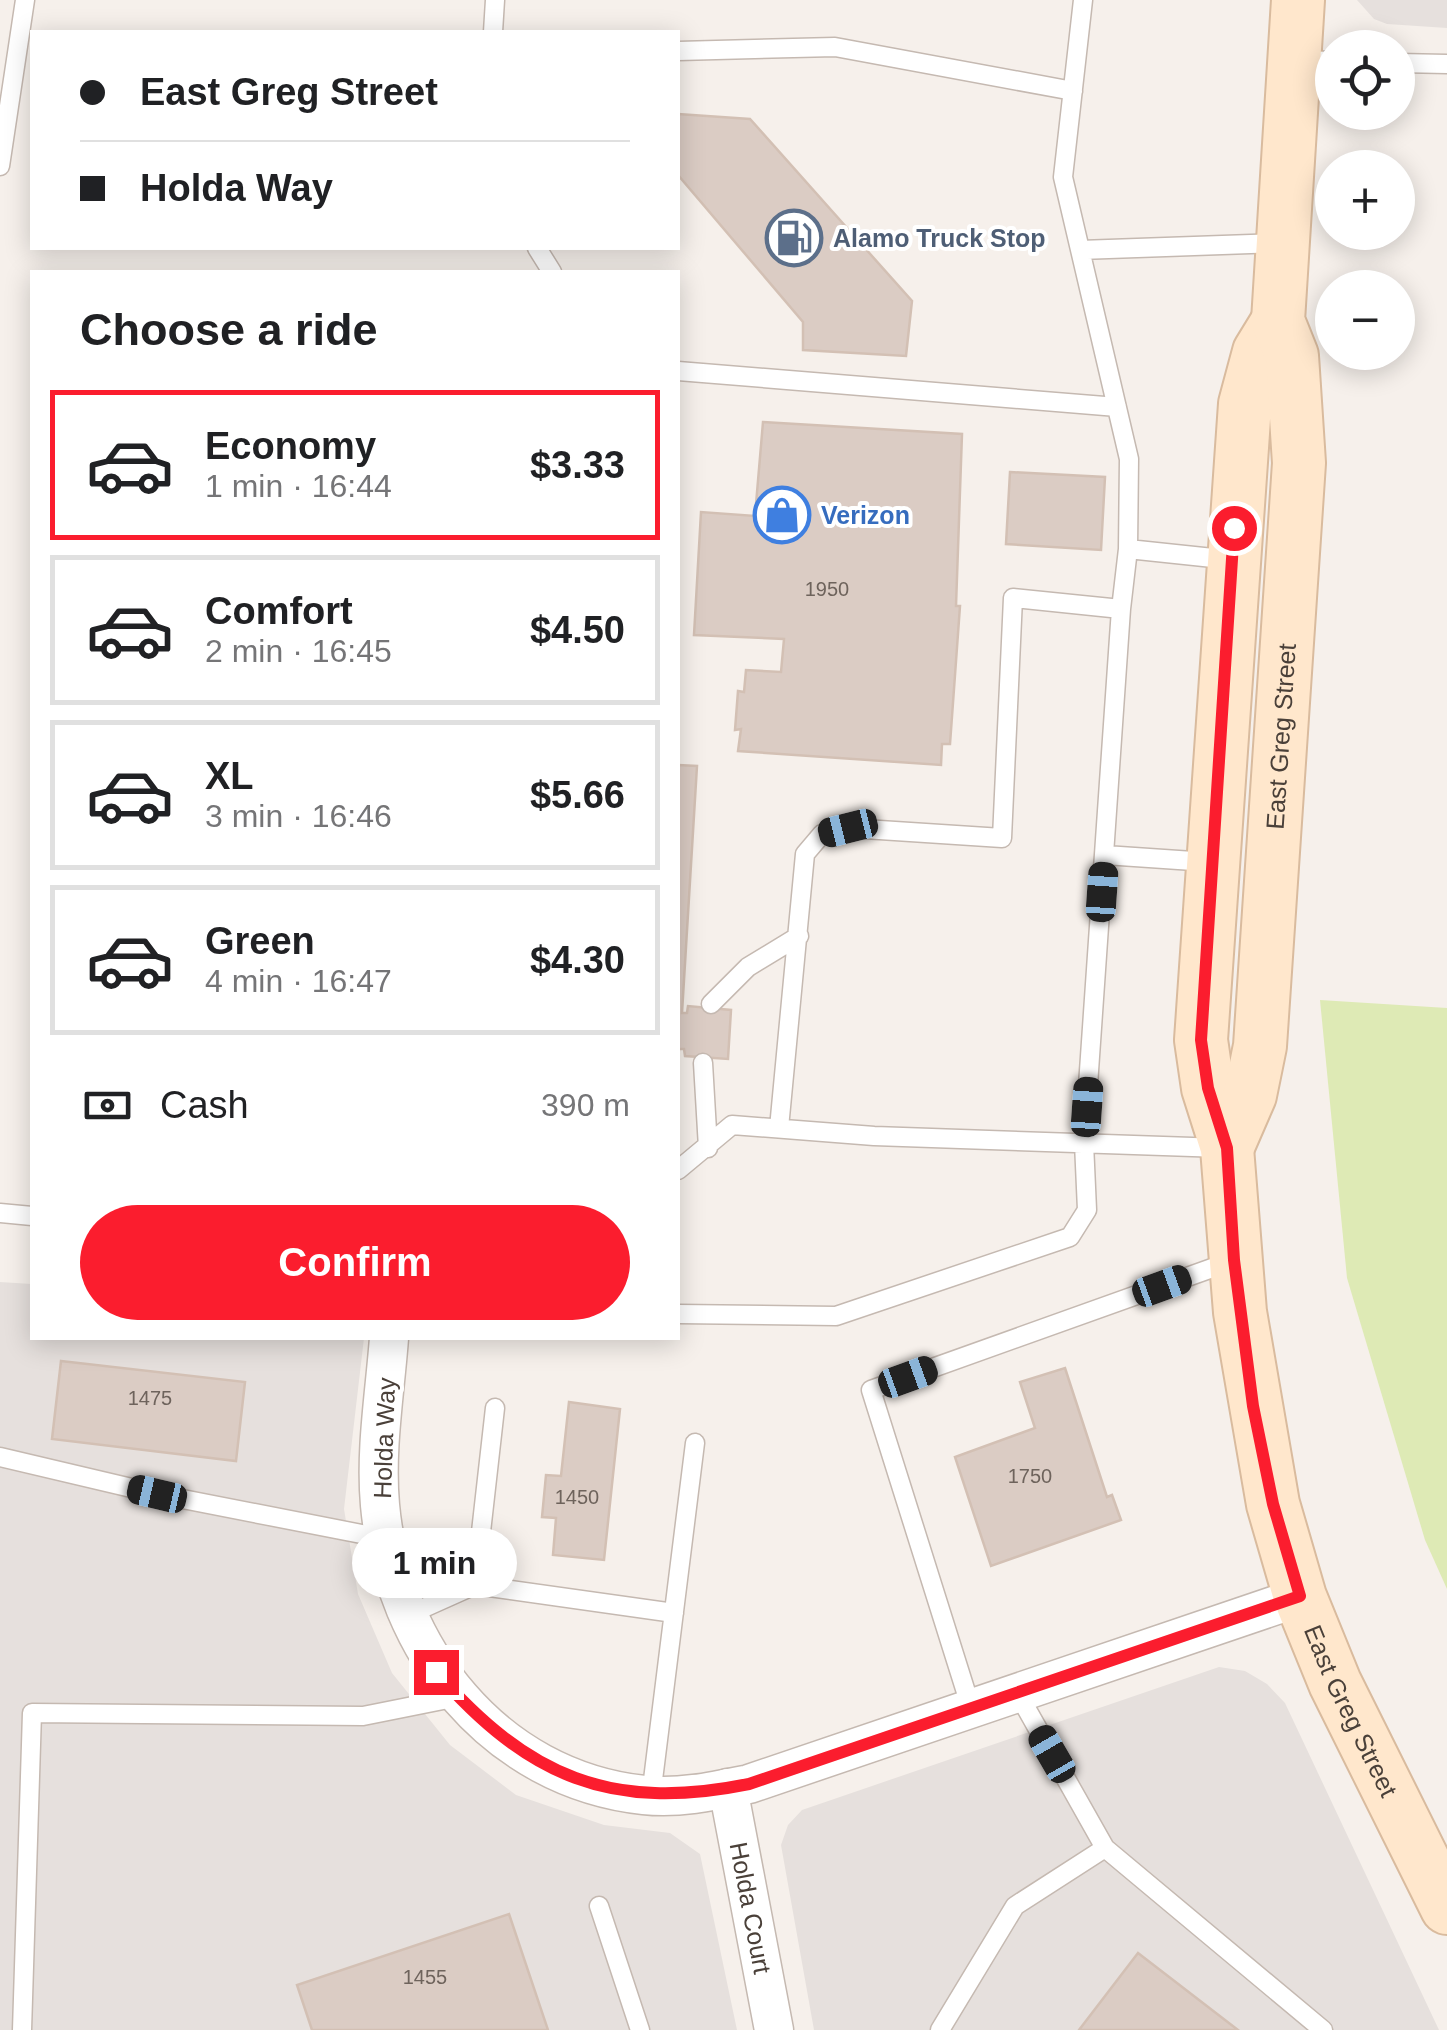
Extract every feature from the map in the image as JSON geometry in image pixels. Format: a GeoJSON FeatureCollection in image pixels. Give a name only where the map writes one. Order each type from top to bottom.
{"type":"FeatureCollection","features":[{"type":"Feature","properties":{"kind":"main road","name":"East Greg Street"},"geometry":{"type":"LineString","coordinates":[[1227,1148],[1250,1095],[1260,1046],[1299,463],[1292,356],[1278,322],[1283,243],[1313,60],[1298,0]]}},
{"type":"Feature","properties":{"kind":"main road","name":"East Greg Street"},"geometry":{"type":"LineString","coordinates":[[1278,322],[1259,352],[1244,404],[1201,1040],[1208,1088],[1227,1148],[1234,1260],[1253,1406],[1273,1504],[1300,1596],[1376,1772],[1447,1908]]}},
{"type":"Feature","properties":{"kind":"street","name":"Holda Way"},"geometry":{"type":"LineString","coordinates":[[389,1340],[380,1505],[395,1583],[407,1616],[436,1672],[509,1743],[556,1771],[598,1786],[651,1796],[701,1794],[728,1788],[1300,1596]]}},
{"type":"Feature","properties":{"kind":"street","name":"Holda Court"},"geometry":{"type":"LineString","coordinates":[[728,1788],[774,2030]]}},
{"type":"Feature","properties":{"kind":"lane"},"geometry":{"type":"LineString","coordinates":[[0,166],[24,0]]}},
{"type":"Feature","properties":{"kind":"lane"},"geometry":{"type":"LineString","coordinates":[[493,30],[495,0]]}},
{"type":"Feature","properties":{"kind":"lane"},"geometry":{"type":"LineString","coordinates":[[680,1314],[836,1316],[1070,1237],[1087,1210],[1084,1143],[1128,550],[1129,459],[1063,177],[1084,0]]}},
{"type":"Feature","properties":{"kind":"lane"},"geometry":{"type":"LineString","coordinates":[[680,51],[835,47],[1073,90]]}},
{"type":"Feature","properties":{"kind":"lane"},"geometry":{"type":"LineString","coordinates":[[1415,63],[1447,64]]}},
{"type":"Feature","properties":{"kind":"lane"},"geometry":{"type":"LineString","coordinates":[[1080,250],[1283,243]]}},
{"type":"Feature","properties":{"kind":"lane"},"geometry":{"type":"LineString","coordinates":[[680,371],[1117,407]]}},
{"type":"Feature","properties":{"kind":"lane"},"geometry":{"type":"LineString","coordinates":[[1128,550],[1232,560]]}},
{"type":"Feature","properties":{"kind":"lane"},"geometry":{"type":"LineString","coordinates":[[779,1128],[805,854],[822,834],[848,828],[1002,838],[1014,598],[1121,608]]}},
{"type":"Feature","properties":{"kind":"lane"},"geometry":{"type":"LineString","coordinates":[[1104,856],[1213,863]]}},
{"type":"Feature","properties":{"kind":"lane"},"geometry":{"type":"LineString","coordinates":[[711,1004],[748,966],[799,936]]}},
{"type":"Feature","properties":{"kind":"lane"},"geometry":{"type":"LineString","coordinates":[[703,1063],[708,1148]]}},
{"type":"Feature","properties":{"kind":"lane"},"geometry":{"type":"LineString","coordinates":[[680,1169],[732,1125],[1227,1148]]}},
{"type":"Feature","properties":{"kind":"lane"},"geometry":{"type":"LineString","coordinates":[[0,1213],[30,1216]]}},
{"type":"Feature","properties":{"kind":"lane"},"geometry":{"type":"LineString","coordinates":[[972,1708],[871,1390],[1234,1260]]}},
{"type":"Feature","properties":{"kind":"lane"},"geometry":{"type":"LineString","coordinates":[[475,1586],[495,1408]]}},
{"type":"Feature","properties":{"kind":"lane"},"geometry":{"type":"LineString","coordinates":[[651,1796],[695,1443]]}},
{"type":"Feature","properties":{"kind":"lane"},"geometry":{"type":"LineString","coordinates":[[0,1457],[157,1494],[387,1539]]}},
{"type":"Feature","properties":{"kind":"lane"},"geometry":{"type":"LineString","coordinates":[[407,1616],[475,1586],[674,1613]]}},
{"type":"Feature","properties":{"kind":"lane"},"geometry":{"type":"LineString","coordinates":[[1017,1692],[1105,1848],[1323,2030]]}},
{"type":"Feature","properties":{"kind":"lane"},"geometry":{"type":"LineString","coordinates":[[22,2030],[32,1714],[363,1716],[458,1697]]}},
{"type":"Feature","properties":{"kind":"lane"},"geometry":{"type":"LineString","coordinates":[[940,2030],[1015,1906],[1105,1848]]}},
{"type":"Feature","properties":{"kind":"lane"},"geometry":{"type":"LineString","coordinates":[[599,1906],[640,2030]]}},
{"type":"Feature","properties":{"kind":"shaded area"},"geometry":{"type":"Polygon","coordinates":[[[1357,0],[1447,0],[1447,28],[1387,24],[1374,19],[1357,0]]]}},
{"type":"Feature","properties":{"kind":"shaded area"},"geometry":{"type":"Polygon","coordinates":[[[0,1282],[30,1284],[30,1340],[364,1340],[344,1509],[358,1594],[392,1673],[450,1745],[516,1795],[604,1825],[670,1833],[700,1854],[737,2030],[0,2030],[0,1282]]]}},
{"type":"Feature","properties":{"kind":"shaded area"},"geometry":{"type":"Polygon","coordinates":[[[1219,1667],[1245,1671],[1267,1684],[1285,1703],[1439,2030],[814,2030],[781,1845],[788,1825],[802,1810],[1219,1667]]]}},
{"type":"Feature","properties":{"kind":"green space"},"geometry":{"type":"Polygon","coordinates":[[[1320,1000],[1447,1008],[1447,1589],[1425,1540],[1347,1278],[1320,1000]]]}},
{"type":"Feature","properties":{"kind":"building","name":"Alamo Truck Stop"},"geometry":{"type":"Polygon","coordinates":[[[680,114],[750,119],[912,301],[906,356],[803,350],[803,322],[680,177],[680,114]]]}},
{"type":"Feature","properties":{"kind":"building"},"geometry":{"type":"Polygon","coordinates":[[[763,422],[962,434],[956,606],[960,606],[950,744],[942,744],[941,765],[738,751],[738,691],[744,692],[746,670],[781,672],[784,639],[694,635],[701,512],[755,516],[763,422]]]}},
{"type":"Feature","properties":{"kind":"building"},"geometry":{"type":"Polygon","coordinates":[[[1010,472],[1105,477],[1101,550],[1006,544],[1010,472]]]}},
{"type":"Feature","properties":{"kind":"building"},"geometry":{"type":"Polygon","coordinates":[[[680,765],[697,766],[682,1013],[687,1013],[688,1006],[731,1010],[728,1059],[685,1056],[684,1049],[680,1049],[680,765]]]}},
{"type":"Feature","properties":{"kind":"building"},"geometry":{"type":"Polygon","coordinates":[[[61,1361],[245,1382],[236,1461],[52,1439],[61,1361]]]}},
{"type":"Feature","properties":{"kind":"building"},"geometry":{"type":"Polygon","coordinates":[[[1065,1368],[1107,1497],[1112,1495],[1121,1520],[991,1566],[955,1457],[1035,1428],[1020,1382],[1065,1368]]]}},
{"type":"Feature","properties":{"kind":"building"},"geometry":{"type":"Polygon","coordinates":[[[569,1402],[620,1409],[604,1560],[553,1555],[556,1518],[542,1517],[546,1475],[561,1476],[569,1402]]]}},
{"type":"Feature","properties":{"kind":"building"},"geometry":{"type":"Polygon","coordinates":[[[509,1914],[548,2030],[312,2030],[297,1985],[509,1914]]]}},
{"type":"Feature","properties":{"kind":"building"},"geometry":{"type":"Polygon","coordinates":[[[1138,1953],[1238,2030],[1079,2030],[1138,1953]]]}},
{"type":"Feature","properties":{"kind":"place","name":"Alamo Truck Stop"},"geometry":{"type":"Point","coordinates":[794,238]}},
{"type":"Feature","properties":{"kind":"place","name":"Verizon"},"geometry":{"type":"Point","coordinates":[782,515]}},
{"type":"Feature","properties":{"kind":"route"},"geometry":{"type":"LineString","coordinates":[[436,1672],[468,1709],[509,1743],[556,1771],[644,1796],[701,1794],[749,1784],[1300,1596],[1273,1504],[1253,1406],[1234,1260],[1227,1148],[1208,1088],[1201,1040],[1234,528]]}}]}
